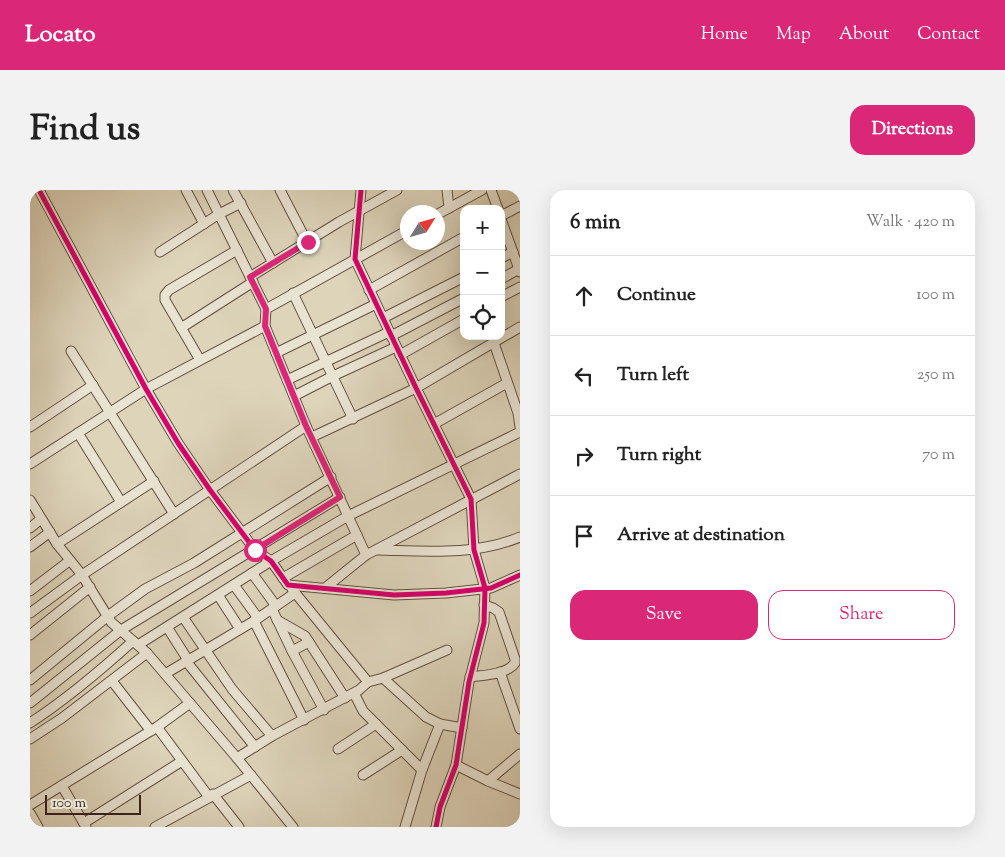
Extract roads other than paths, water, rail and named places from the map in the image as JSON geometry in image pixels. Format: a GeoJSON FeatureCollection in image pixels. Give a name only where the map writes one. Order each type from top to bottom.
{"type":"FeatureCollection","features":[{"type":"Feature","properties":{"kind":"street"},"geometry":{"type":"LineString","coordinates":[[39,190],[146,388],[178,443],[255,550],[271,562],[368,682]]}},
{"type":"Feature","properties":{"kind":"street"},"geometry":{"type":"LineString","coordinates":[[186,190],[204,224]]}},
{"type":"Feature","properties":{"kind":"street"},"geometry":{"type":"LineString","coordinates":[[207,190],[266,309],[265,326],[306,426],[366,555]]}},
{"type":"Feature","properties":{"kind":"street"},"geometry":{"type":"LineString","coordinates":[[233,190],[274,263]]}},
{"type":"Feature","properties":{"kind":"street"},"geometry":{"type":"LineString","coordinates":[[280,190],[308,242]]}},
{"type":"Feature","properties":{"kind":"street"},"geometry":{"type":"LineString","coordinates":[[361,190],[355,259],[471,499],[474,550],[485,588],[484,623],[470,677],[456,765],[440,807],[436,827]]}},
{"type":"Feature","properties":{"kind":"street"},"geometry":{"type":"LineString","coordinates":[[181,328],[274,263],[359,210],[397,190]]}},
{"type":"Feature","properties":{"kind":"street"},"geometry":{"type":"LineString","coordinates":[[447,190],[449,208]]}},
{"type":"Feature","properties":{"kind":"street"},"geometry":{"type":"LineString","coordinates":[[445,210],[482,190]]}},
{"type":"Feature","properties":{"kind":"street"},"geometry":{"type":"LineString","coordinates":[[491,190],[497,205]]}},
{"type":"Feature","properties":{"kind":"street"},"geometry":{"type":"LineString","coordinates":[[160,252],[219,214],[241,204]]}},
{"type":"Feature","properties":{"kind":"street"},"geometry":{"type":"LineString","coordinates":[[505,215],[520,206]]}},
{"type":"Feature","properties":{"kind":"street"},"geometry":{"type":"LineString","coordinates":[[505,229],[519,271],[505,277]]}},
{"type":"Feature","properties":{"kind":"street"},"geometry":{"type":"LineString","coordinates":[[266,309],[400,234]]}},
{"type":"Feature","properties":{"kind":"street"},"geometry":{"type":"LineString","coordinates":[[369,290],[460,239]]}},
{"type":"Feature","properties":{"kind":"street"},"geometry":{"type":"LineString","coordinates":[[200,360],[165,300],[166,293],[236,250]]}},
{"type":"Feature","properties":{"kind":"street"},"geometry":{"type":"LineString","coordinates":[[505,256],[513,252]]}},
{"type":"Feature","properties":{"kind":"street"},"geometry":{"type":"LineString","coordinates":[[383,318],[460,279]]}},
{"type":"Feature","properties":{"kind":"street"},"geometry":{"type":"LineString","coordinates":[[505,295],[520,287]]}},
{"type":"Feature","properties":{"kind":"street"},"geometry":{"type":"LineString","coordinates":[[293,293],[353,419]]}},
{"type":"Feature","properties":{"kind":"street"},"geometry":{"type":"LineString","coordinates":[[287,380],[390,334],[460,300]]}},
{"type":"Feature","properties":{"kind":"street"},"geometry":{"type":"LineString","coordinates":[[276,353],[376,304]]}},
{"type":"Feature","properties":{"kind":"street"},"geometry":{"type":"LineString","coordinates":[[294,396],[333,376],[398,351],[460,320]]}},
{"type":"Feature","properties":{"kind":"street"},"geometry":{"type":"LineString","coordinates":[[30,464],[146,388],[265,326]]}},
{"type":"Feature","properties":{"kind":"street"},"geometry":{"type":"LineString","coordinates":[[312,437],[416,388],[520,327]]}},
{"type":"Feature","properties":{"kind":"street"},"geometry":{"type":"LineString","coordinates":[[494,343],[518,414],[520,427]]}},
{"type":"Feature","properties":{"kind":"street"},"geometry":{"type":"LineString","coordinates":[[71,351],[174,514]]}},
{"type":"Feature","properties":{"kind":"street"},"geometry":{"type":"LineString","coordinates":[[434,424],[507,383]]}},
{"type":"Feature","properties":{"kind":"street"},"geometry":{"type":"LineString","coordinates":[[30,427],[93,385]]}},
{"type":"Feature","properties":{"kind":"street"},"geometry":{"type":"LineString","coordinates":[[30,613],[82,575],[306,426]]}},
{"type":"Feature","properties":{"kind":"street"},"geometry":{"type":"LineString","coordinates":[[30,723],[50,710],[136,643],[167,627],[252,573],[348,516],[520,432]]}},
{"type":"Feature","properties":{"kind":"street"},"geometry":{"type":"LineString","coordinates":[[78,433],[121,502]]}},
{"type":"Feature","properties":{"kind":"street"},"geometry":{"type":"LineString","coordinates":[[326,588],[366,555],[520,474]]}},
{"type":"Feature","properties":{"kind":"street"},"geometry":{"type":"LineString","coordinates":[[30,680],[108,616],[145,590],[194,563],[331,477]]}},
{"type":"Feature","properties":{"kind":"street"},"geometry":{"type":"LineString","coordinates":[[57,544],[154,481]]}},
{"type":"Feature","properties":{"kind":"street"},"geometry":{"type":"LineString","coordinates":[[30,703],[121,630],[340,497]]}},
{"type":"Feature","properties":{"kind":"street"},"geometry":{"type":"LineString","coordinates":[[31,503],[57,544],[82,575],[111,622],[148,653],[293,827]]}},
{"type":"Feature","properties":{"kind":"street"},"geometry":{"type":"LineString","coordinates":[[30,528],[41,519]]}},
{"type":"Feature","properties":{"kind":"street"},"geometry":{"type":"LineString","coordinates":[[30,547],[50,532]]}},
{"type":"Feature","properties":{"kind":"street"},"geometry":{"type":"LineString","coordinates":[[286,582],[357,535]]}},
{"type":"Feature","properties":{"kind":"street"},"geometry":{"type":"LineString","coordinates":[[375,550],[439,552],[474,550],[520,537]]}},
{"type":"Feature","properties":{"kind":"street"},"geometry":{"type":"LineString","coordinates":[[30,591],[70,561]]}},
{"type":"Feature","properties":{"kind":"street"},"geometry":{"type":"LineString","coordinates":[[252,573],[274,607],[277,620],[292,651],[324,710]]}},
{"type":"Feature","properties":{"kind":"street"},"geometry":{"type":"LineString","coordinates":[[286,582],[394,596],[491,588],[519,578]]}},
{"type":"Feature","properties":{"kind":"street"},"geometry":{"type":"LineString","coordinates":[[234,585],[256,619],[304,720]]}},
{"type":"Feature","properties":{"kind":"street"},"geometry":{"type":"LineString","coordinates":[[30,634],[90,587]]}},
{"type":"Feature","properties":{"kind":"street"},"geometry":{"type":"LineString","coordinates":[[165,674],[295,593]]}},
{"type":"Feature","properties":{"kind":"street"},"geometry":{"type":"LineString","coordinates":[[218,595],[240,629]]}},
{"type":"Feature","properties":{"kind":"street"},"geometry":{"type":"LineString","coordinates":[[470,677],[500,672],[512,667],[517,657],[499,612],[484,605]]}},
{"type":"Feature","properties":{"kind":"street"},"geometry":{"type":"LineString","coordinates":[[183,617],[232,689],[272,736]]}},
{"type":"Feature","properties":{"kind":"street"},"geometry":{"type":"LineString","coordinates":[[277,620],[302,634],[309,642],[345,698]]}},
{"type":"Feature","properties":{"kind":"street"},"geometry":{"type":"LineString","coordinates":[[167,627],[187,661],[255,747]]}},
{"type":"Feature","properties":{"kind":"street"},"geometry":{"type":"LineString","coordinates":[[292,651],[309,642]]}},
{"type":"Feature","properties":{"kind":"street"},"geometry":{"type":"LineString","coordinates":[[237,758],[272,736],[360,690],[368,682],[383,678],[447,650]]}},
{"type":"Feature","properties":{"kind":"street"},"geometry":{"type":"LineString","coordinates":[[30,739],[62,718],[148,653]]}},
{"type":"Feature","properties":{"kind":"street"},"geometry":{"type":"LineString","coordinates":[[500,672],[520,729]]}},
{"type":"Feature","properties":{"kind":"street"},"geometry":{"type":"LineString","coordinates":[[383,678],[426,717],[440,724],[462,728]]}},
{"type":"Feature","properties":{"kind":"street"},"geometry":{"type":"LineString","coordinates":[[112,680],[239,827]]}},
{"type":"Feature","properties":{"kind":"street"},"geometry":{"type":"LineString","coordinates":[[354,693],[361,708],[422,770]]}},
{"type":"Feature","properties":{"kind":"street"},"geometry":{"type":"LineString","coordinates":[[30,805],[154,729],[190,703]]}},
{"type":"Feature","properties":{"kind":"street"},"geometry":{"type":"LineString","coordinates":[[338,748],[376,724]]}},
{"type":"Feature","properties":{"kind":"street"},"geometry":{"type":"LineString","coordinates":[[405,827],[422,770],[440,724]]}},
{"type":"Feature","properties":{"kind":"street"},"geometry":{"type":"LineString","coordinates":[[363,775],[402,750]]}},
{"type":"Feature","properties":{"kind":"street"},"geometry":{"type":"LineString","coordinates":[[488,781],[520,754]]}},
{"type":"Feature","properties":{"kind":"street"},"geometry":{"type":"LineString","coordinates":[[62,786],[85,825],[182,760]]}},
{"type":"Feature","properties":{"kind":"street"},"geometry":{"type":"LineString","coordinates":[[456,765],[520,794]]}},
{"type":"Feature","properties":{"kind":"street"},"geometry":{"type":"LineString","coordinates":[[155,827],[251,775]]}},
{"type":"Feature","properties":{"kind":"street"},"geometry":{"type":"LineString","coordinates":[[30,813],[38,827]]}},
{"type":"Feature","properties":{"kind":"street"},"geometry":{"type":"LineString","coordinates":[[170,819],[176,827]]}}]}
